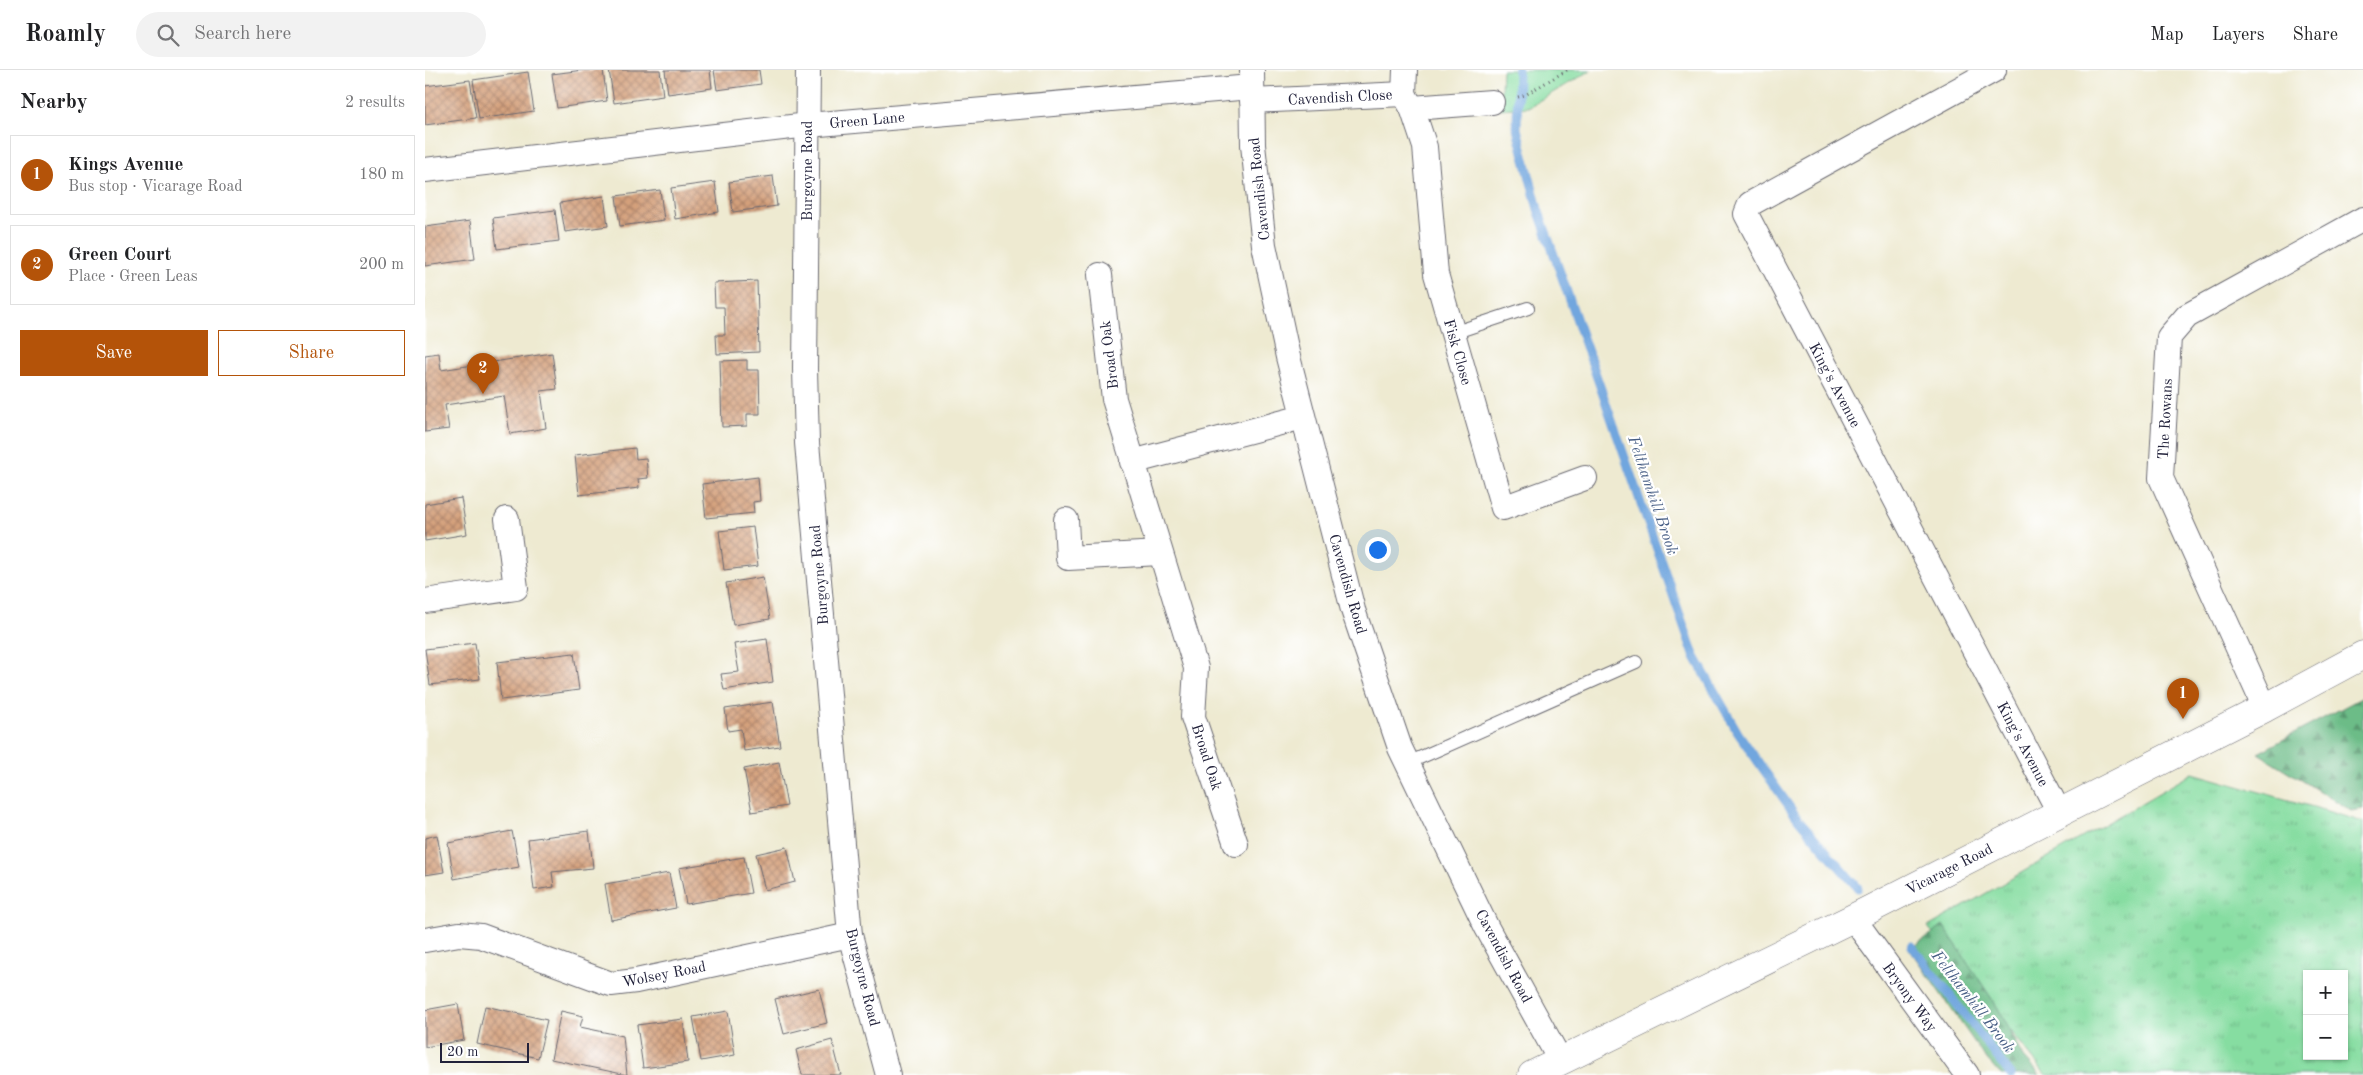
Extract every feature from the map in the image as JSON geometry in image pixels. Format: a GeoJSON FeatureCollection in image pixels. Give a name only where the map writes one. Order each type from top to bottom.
{"type":"FeatureCollection","features":[{"type":"Feature","properties":{"kind":"street","name":"Burgoyne Road"},"geometry":{"type":"LineString","coordinates":[[808,70],[805,369],[807,443],[850,936],[888,1075]]}},
{"type":"Feature","properties":{"kind":"street","name":"Cavendish Close"},"geometry":{"type":"LineString","coordinates":[[1251,86],[1408,101],[1405,70]]}},
{"type":"Feature","properties":{"kind":"street","name":"King's Avenue"},"geometry":{"type":"LineString","coordinates":[[1994,70],[1750,204],[1746,214],[2059,812]]}},
{"type":"Feature","properties":{"kind":"street","name":"Green Lane"},"geometry":{"type":"LineString","coordinates":[[425,170],[808,125],[1251,86]]}},
{"type":"Feature","properties":{"kind":"street","name":"Cavendish Road"},"geometry":{"type":"LineString","coordinates":[[1251,86],[1253,145],[1264,245],[1303,417],[1353,610],[1401,748],[1487,928],[1561,1062]]}},
{"type":"Feature","properties":{"kind":"street"},"geometry":{"type":"LineString","coordinates":[[1408,101],[1492,102]]}},
{"type":"Feature","properties":{"kind":"street","name":"Fisk Close"},"geometry":{"type":"LineString","coordinates":[[1408,101],[1425,147],[1436,274],[1503,508],[1585,478]]}},
{"type":"Feature","properties":{"kind":"street","name":"The Rowans"},"geometry":{"type":"LineString","coordinates":[[2265,708],[2161,478],[2169,337],[2187,316],[2363,219]]}},
{"type":"Feature","properties":{"kind":"street","name":"Broad Oak"},"geometry":{"type":"LineString","coordinates":[[1100,275],[1115,399],[1132,462],[1196,668],[1193,717],[1236,844]]}},
{"type":"Feature","properties":{"kind":"street"},"geometry":{"type":"LineString","coordinates":[[1132,462],[1303,417]]}},
{"type":"Feature","properties":{"kind":"street"},"geometry":{"type":"LineString","coordinates":[[425,601],[516,588],[507,518]]}},
{"type":"Feature","properties":{"kind":"street"},"geometry":{"type":"LineString","coordinates":[[1066,520],[1068,558],[1160,553]]}},
{"type":"Feature","properties":{"kind":"street","name":"Vicarage Road"},"geometry":{"type":"LineString","coordinates":[[1532,1075],[1853,918],[2265,708],[2363,655]]}},
{"type":"Feature","properties":{"kind":"street","name":"Bryony Way"},"geometry":{"type":"LineString","coordinates":[[1853,918],[1967,1075]]}},
{"type":"Feature","properties":{"kind":"street","name":"Wolsey Road"},"geometry":{"type":"LineString","coordinates":[[425,940],[459,934],[481,936],[611,984],[850,936]]}},
{"type":"Feature","properties":{"kind":"lane"},"geometry":{"type":"LineString","coordinates":[[1453,333],[1528,308]]}},
{"type":"Feature","properties":{"kind":"lane"},"geometry":{"type":"LineString","coordinates":[[1408,763],[1635,662]]}},
{"type":"Feature","properties":{"kind":"path"},"geometry":{"type":"LineString","coordinates":[[1525,95],[1565,70]]}},
{"type":"Feature","properties":{"kind":"green space"},"geometry":{"type":"Polygon","coordinates":[[[1502,70],[1592,70],[1528,107],[1500,109],[1502,70]]]}},
{"type":"Feature","properties":{"kind":"green space"},"geometry":{"type":"Polygon","coordinates":[[[2363,697],[2363,809],[2351,811],[2258,753],[2363,697]]]}},
{"type":"Feature","properties":{"kind":"green space"},"geometry":{"type":"Polygon","coordinates":[[[2193,773],[2363,822],[2363,1075],[2046,1075],[1928,927],[2193,773]]]}},
{"type":"Feature","properties":{"kind":"green space"},"geometry":{"type":"Polygon","coordinates":[[[1943,925],[1998,1008],[2024,1057],[2040,1075],[2001,1075],[1984,1056],[1910,950],[1943,925]]]}},
{"type":"Feature","properties":{"kind":"building"},"geometry":{"type":"Polygon","coordinates":[[[583,70],[603,70],[607,101],[557,108],[552,74],[583,70]]]}},
{"type":"Feature","properties":{"kind":"building"},"geometry":{"type":"Polygon","coordinates":[[[609,70],[660,70],[663,96],[614,103],[609,70]]]}},
{"type":"Feature","properties":{"kind":"building"},"geometry":{"type":"Polygon","coordinates":[[[665,70],[710,70],[712,88],[668,94],[665,70]]]}},
{"type":"Feature","properties":{"kind":"building"},"geometry":{"type":"Polygon","coordinates":[[[714,70],[759,70],[761,84],[717,90],[714,70]]]}},
{"type":"Feature","properties":{"kind":"building"},"geometry":{"type":"Polygon","coordinates":[[[528,72],[534,111],[479,119],[473,80],[528,72]]]}},
{"type":"Feature","properties":{"kind":"building"},"geometry":{"type":"Polygon","coordinates":[[[470,80],[476,118],[425,125],[425,86],[470,80]]]}},
{"type":"Feature","properties":{"kind":"building"},"geometry":{"type":"Polygon","coordinates":[[[773,176],[777,206],[733,212],[729,182],[773,176]]]}},
{"type":"Feature","properties":{"kind":"building"},"geometry":{"type":"Polygon","coordinates":[[[715,182],[719,212],[675,219],[671,188],[715,182]]]}},
{"type":"Feature","properties":{"kind":"building"},"geometry":{"type":"Polygon","coordinates":[[[660,190],[664,220],[620,226],[616,196],[660,190]]]}},
{"type":"Feature","properties":{"kind":"building"},"geometry":{"type":"Polygon","coordinates":[[[604,196],[608,226],[565,232],[560,203],[604,196]]]}},
{"type":"Feature","properties":{"kind":"building"},"geometry":{"type":"Polygon","coordinates":[[[555,210],[559,241],[497,249],[493,218],[555,210]]]}},
{"type":"Feature","properties":{"kind":"building"},"geometry":{"type":"Polygon","coordinates":[[[470,221],[475,259],[425,266],[425,227],[470,221]]]}},
{"type":"Feature","properties":{"kind":"building"},"geometry":{"type":"Polygon","coordinates":[[[757,281],[759,352],[717,354],[716,335],[725,335],[724,307],[715,307],[714,283],[757,281]]]}},
{"type":"Feature","properties":{"kind":"building"},"geometry":{"type":"Polygon","coordinates":[[[439,353],[441,370],[552,353],[557,389],[541,391],[546,428],[510,434],[504,396],[445,405],[449,429],[425,432],[425,355],[439,353]]]}},
{"type":"Feature","properties":{"kind":"building"},"geometry":{"type":"Polygon","coordinates":[[[747,360],[747,370],[759,370],[760,414],[747,414],[747,426],[722,427],[720,361],[747,360]]]}},
{"type":"Feature","properties":{"kind":"building"},"geometry":{"type":"Polygon","coordinates":[[[635,448],[636,459],[646,458],[648,478],[638,479],[639,488],[579,495],[575,455],[635,448]]]}},
{"type":"Feature","properties":{"kind":"building"},"geometry":{"type":"Polygon","coordinates":[[[758,477],[760,501],[753,502],[754,513],[706,518],[702,484],[758,477]]]}},
{"type":"Feature","properties":{"kind":"building"},"geometry":{"type":"Polygon","coordinates":[[[461,498],[467,534],[425,541],[425,504],[461,498]]]}},
{"type":"Feature","properties":{"kind":"building"},"geometry":{"type":"Polygon","coordinates":[[[753,527],[758,566],[724,570],[719,531],[753,527]]]}},
{"type":"Feature","properties":{"kind":"building"},"geometry":{"type":"Polygon","coordinates":[[[763,577],[770,619],[733,625],[726,583],[763,577]]]}},
{"type":"Feature","properties":{"kind":"building"},"geometry":{"type":"Polygon","coordinates":[[[767,639],[773,682],[724,690],[721,674],[739,672],[734,644],[767,639]]]}},
{"type":"Feature","properties":{"kind":"building"},"geometry":{"type":"Polygon","coordinates":[[[475,643],[480,679],[430,685],[425,649],[475,643]]]}},
{"type":"Feature","properties":{"kind":"building"},"geometry":{"type":"Polygon","coordinates":[[[574,653],[579,690],[501,700],[497,662],[574,653]]]}},
{"type":"Feature","properties":{"kind":"building"},"geometry":{"type":"Polygon","coordinates":[[[773,702],[780,746],[744,751],[741,729],[728,731],[725,709],[773,702]]]}},
{"type":"Feature","properties":{"kind":"building"},"geometry":{"type":"Polygon","coordinates":[[[779,762],[787,806],[752,812],[744,769],[779,762]]]}},
{"type":"Feature","properties":{"kind":"building"},"geometry":{"type":"Polygon","coordinates":[[[512,831],[519,867],[454,879],[448,843],[512,831]]]}},
{"type":"Feature","properties":{"kind":"building"},"geometry":{"type":"Polygon","coordinates":[[[589,831],[593,868],[552,872],[554,887],[534,890],[528,839],[589,831]]]}},
{"type":"Feature","properties":{"kind":"building"},"geometry":{"type":"Polygon","coordinates":[[[437,835],[444,872],[425,875],[425,838],[437,835]]]}},
{"type":"Feature","properties":{"kind":"building"},"geometry":{"type":"Polygon","coordinates":[[[787,847],[795,882],[765,890],[756,854],[787,847]]]}},
{"type":"Feature","properties":{"kind":"building"},"geometry":{"type":"Polygon","coordinates":[[[744,857],[751,893],[686,904],[679,868],[744,857]]]}},
{"type":"Feature","properties":{"kind":"building"},"geometry":{"type":"Polygon","coordinates":[[[669,873],[676,908],[611,920],[605,884],[669,873]]]}},
{"type":"Feature","properties":{"kind":"building"},"geometry":{"type":"Polygon","coordinates":[[[819,989],[827,1023],[784,1034],[775,999],[819,989]]]}},
{"type":"Feature","properties":{"kind":"building"},"geometry":{"type":"Polygon","coordinates":[[[458,1004],[464,1040],[425,1047],[425,1010],[458,1004]]]}},
{"type":"Feature","properties":{"kind":"building"},"geometry":{"type":"Polygon","coordinates":[[[485,1006],[547,1020],[538,1058],[477,1044],[485,1006]]]}},
{"type":"Feature","properties":{"kind":"building"},"geometry":{"type":"Polygon","coordinates":[[[561,1011],[583,1016],[580,1027],[623,1036],[627,1075],[551,1059],[561,1011]]]}},
{"type":"Feature","properties":{"kind":"building"},"geometry":{"type":"Polygon","coordinates":[[[728,1011],[735,1055],[701,1061],[693,1017],[728,1011]]]}},
{"type":"Feature","properties":{"kind":"building"},"geometry":{"type":"Polygon","coordinates":[[[683,1019],[688,1062],[643,1068],[637,1025],[683,1019]]]}},
{"type":"Feature","properties":{"kind":"building"},"geometry":{"type":"Polygon","coordinates":[[[832,1040],[841,1075],[802,1075],[796,1050],[832,1040]]]}},
{"type":"Feature","properties":{"kind":"waterway","name":"Felthamhill Brook"},"geometry":{"type":"LineString","coordinates":[[1518,70],[1517,129],[1538,209],[1694,655],[1738,733],[1798,819],[1858,888]]}},
{"type":"Feature","properties":{"kind":"waterway","name":"Felthamhill Brook"},"geometry":{"type":"LineString","coordinates":[[1912,946],[2011,1075]]}},
{"type":"Feature","properties":{"kind":"place","name":"Green Court"},"geometry":{"type":"Point","coordinates":[483,394]}},
{"type":"Feature","properties":{"kind":"place","name":"Kings Avenue"},"geometry":{"type":"Point","coordinates":[2183,719]}}]}
